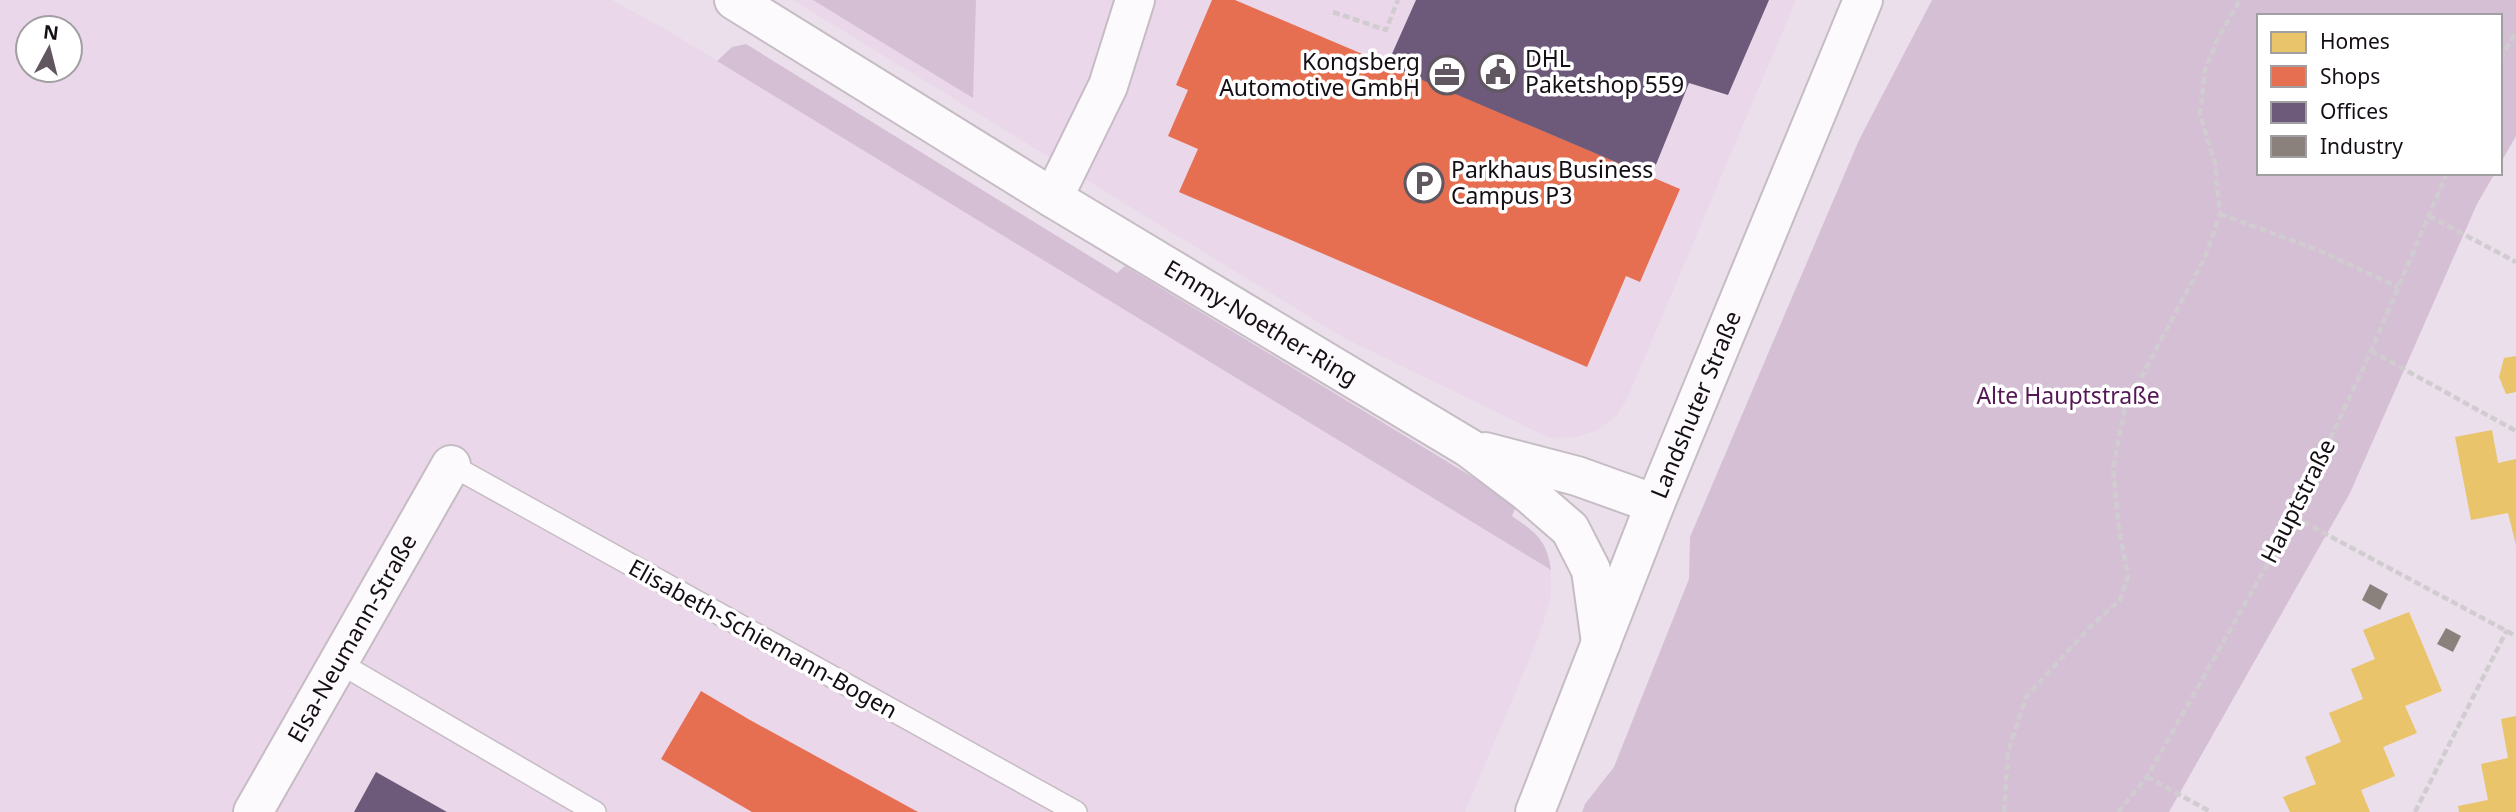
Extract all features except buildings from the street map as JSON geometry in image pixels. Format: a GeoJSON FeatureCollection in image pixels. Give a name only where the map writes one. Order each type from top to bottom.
{"type":"FeatureCollection","features":[{"type":"Feature","properties":{"kind":"street","name":"Emmy-Noether-Ring"},"geometry":{"type":"LineString","coordinates":[[734,0],[1053,198],[1469,448],[1526,491],[1570,529],[1591,570],[1601,643]]}},
{"type":"Feature","properties":{"kind":"street"},"geometry":{"type":"LineString","coordinates":[[1053,198],[1108,86],[1135,0]]}},
{"type":"Feature","properties":{"kind":"street","name":"Landshuter Straße"},"geometry":{"type":"LineString","coordinates":[[1535,812],[1655,504],[1863,0]]}},
{"type":"Feature","properties":{"kind":"street","name":"Emmy-Noether-Ring"},"geometry":{"type":"LineString","coordinates":[[1469,448],[1577,476],[1655,504]]}},
{"type":"Feature","properties":{"kind":"street","name":"Elsa-Neumann-Straße"},"geometry":{"type":"LineString","coordinates":[[253,812],[451,465]]}},
{"type":"Feature","properties":{"kind":"lane","name":"Elisabeth-Schiemann-Bogen"},"geometry":{"type":"LineString","coordinates":[[451,465],[1076,812]]}},
{"type":"Feature","properties":{"kind":"lane"},"geometry":{"type":"LineString","coordinates":[[338,662],[595,812]]}},
{"type":"Feature","properties":{"kind":"path"},"geometry":{"type":"LineString","coordinates":[[1333,12],[1386,30],[1398,0]]}},
{"type":"Feature","properties":{"kind":"path"},"geometry":{"type":"LineString","coordinates":[[2004,812],[2008,752],[2026,697],[2090,627],[2120,600],[2128,576],[2119,529],[2113,468],[2125,408],[2205,257],[2220,214],[2216,163],[2200,115],[2205,70],[2219,36],[2240,0]]}},
{"type":"Feature","properties":{"kind":"path"},"geometry":{"type":"LineString","coordinates":[[2502,56],[2516,32]]}},
{"type":"Feature","properties":{"kind":"path","name":"Hauptstraße"},"geometry":{"type":"LineString","coordinates":[[2118,812],[2147,777],[2294,517],[2371,351],[2446,175]]}},
{"type":"Feature","properties":{"kind":"path"},"geometry":{"type":"LineString","coordinates":[[2220,214],[2318,250],[2398,287]]}},
{"type":"Feature","properties":{"kind":"path"},"geometry":{"type":"LineString","coordinates":[[2429,216],[2516,262]]}},
{"type":"Feature","properties":{"kind":"path"},"geometry":{"type":"LineString","coordinates":[[2371,351],[2516,431]]}},
{"type":"Feature","properties":{"kind":"path"},"geometry":{"type":"LineString","coordinates":[[2294,517],[2516,636]]}},
{"type":"Feature","properties":{"kind":"path"},"geometry":{"type":"LineString","coordinates":[[2415,812],[2507,631]]}},
{"type":"Feature","properties":{"kind":"path"},"geometry":{"type":"LineString","coordinates":[[2147,777],[2211,812]]}},
{"type":"Feature","properties":{"kind":"shaded area"},"geometry":{"type":"Polygon","coordinates":[[[0,0],[612,0],[660,26],[1551,570],[1551,597],[1539,636],[1465,812],[0,812],[0,0]]]}},
{"type":"Feature","properties":{"kind":"shaded area"},"geometry":{"type":"Polygon","coordinates":[[[793,0],[1796,0],[1628,397],[1617,415],[1598,430],[1577,437],[1550,438],[1344,338],[793,0]]]}},
{"type":"Feature","properties":{"kind":"green space"},"geometry":{"type":"Polygon","coordinates":[[[813,0],[976,0],[973,98],[813,0]]]}},
{"type":"Feature","properties":{"kind":"green space","name":"Alte Hauptstraße"},"geometry":{"type":"Polygon","coordinates":[[[1932,0],[2516,0],[2516,136],[2502,160],[2502,14],[2257,14],[2257,175],[2494,175],[2477,204],[2350,493],[2169,812],[1582,812],[1585,804],[1614,767],[1689,579],[1690,537],[1859,140],[1932,0]]]}},
{"type":"Feature","properties":{"kind":"green space"},"geometry":{"type":"Polygon","coordinates":[[[746,44],[1117,273],[1125,266],[1517,504],[1512,516],[1539,538],[1547,551],[1551,570],[717,61],[732,47],[746,44]]]}},
{"type":"Feature","properties":{"kind":"place","name":"DHL Paketshop 559"},"geometry":{"type":"Point","coordinates":[1498,72]}},
{"type":"Feature","properties":{"kind":"place","name":"Kongsberg Automotive GmbH"},"geometry":{"type":"Point","coordinates":[1447,75]}},
{"type":"Feature","properties":{"kind":"place","name":"Parkhaus Business Campus P3"},"geometry":{"type":"Point","coordinates":[1424,183]}}]}
